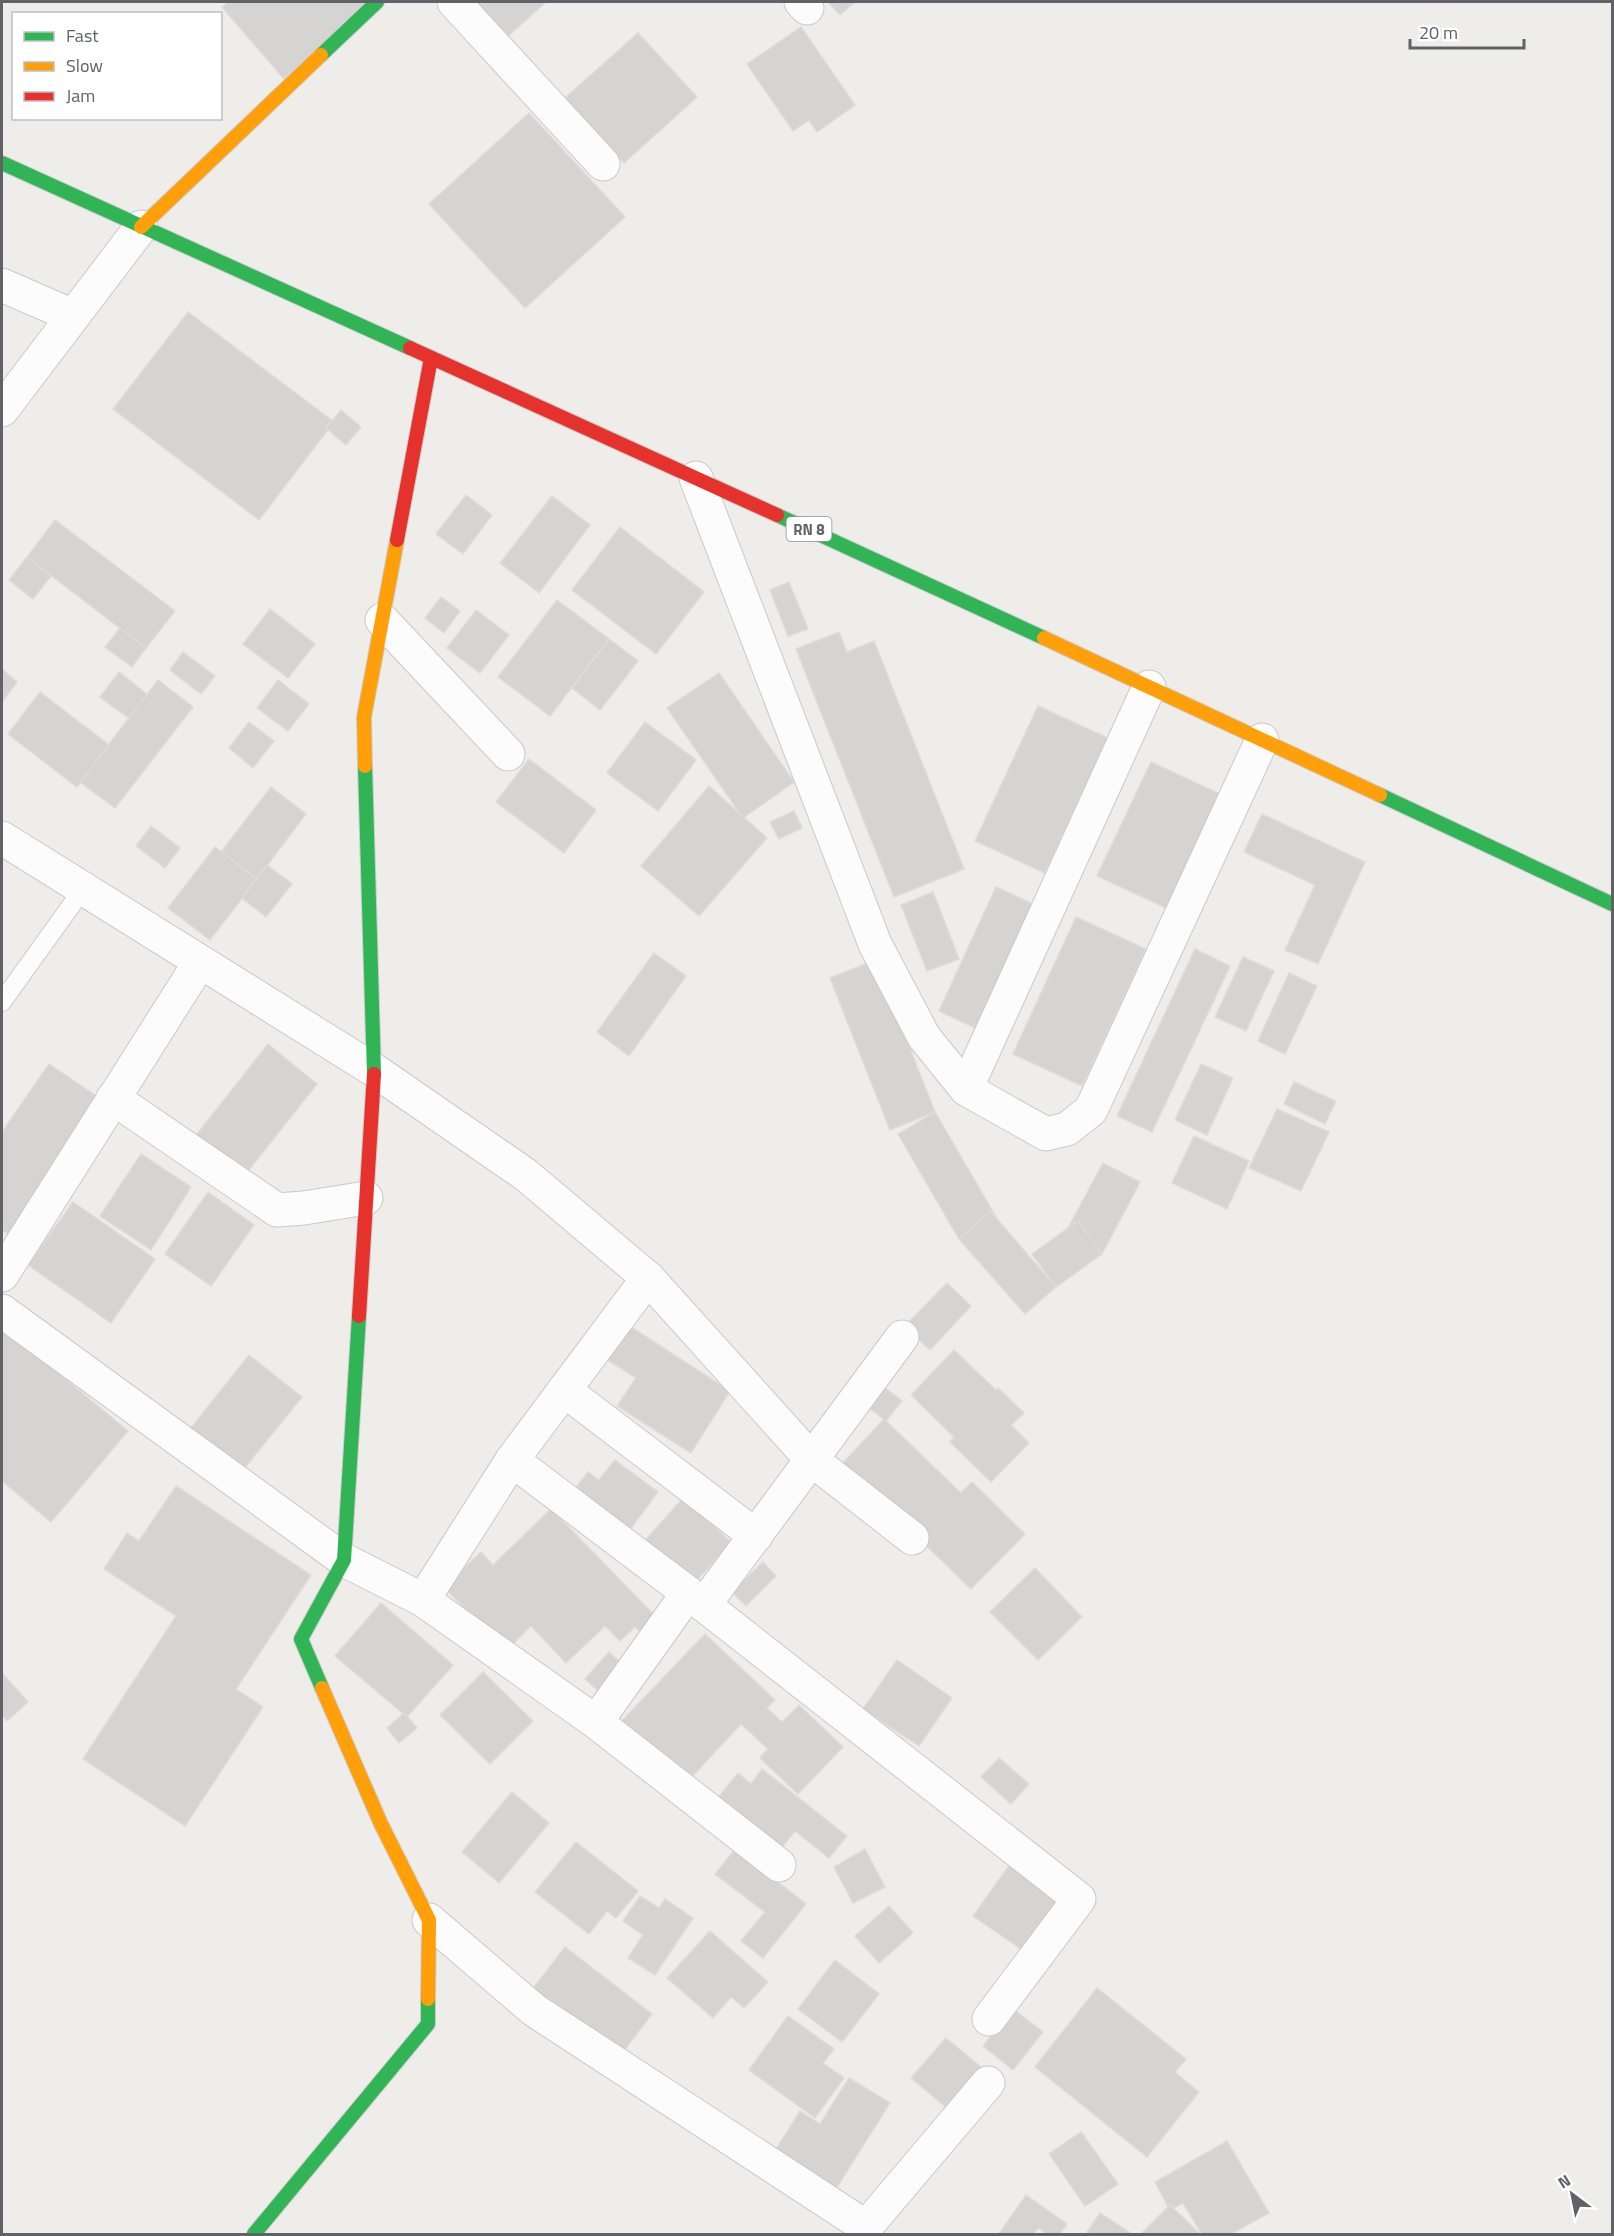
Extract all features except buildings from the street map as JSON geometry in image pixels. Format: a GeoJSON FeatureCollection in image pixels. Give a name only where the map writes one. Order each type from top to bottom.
{"type":"FeatureCollection","features":[{"type":"Feature","properties":{"kind":"main road"},"geometry":{"type":"LineString","coordinates":[[141,226],[377,2]]}},
{"type":"Feature","properties":{"kind":"main road","name":"RN 8"},"geometry":{"type":"LineString","coordinates":[[2,163],[696,478],[1612,903]]}},
{"type":"Feature","properties":{"kind":"main road"},"geometry":{"type":"LineString","coordinates":[[254,2235],[428,2024],[429,1920],[381,1824],[301,1639],[344,1560],[374,1070],[364,717],[431,358]]}},
{"type":"Feature","properties":{"kind":"street"},"geometry":{"type":"LineString","coordinates":[[454,2],[603,164]]}},
{"type":"Feature","properties":{"kind":"street"},"geometry":{"type":"LineString","coordinates":[[2,410],[141,226]]}},
{"type":"Feature","properties":{"kind":"street"},"geometry":{"type":"LineString","coordinates":[[2,285],[73,316]]}},
{"type":"Feature","properties":{"kind":"street"},"geometry":{"type":"LineString","coordinates":[[696,478],[875,944],[924,1038],[966,1089],[1046,1134],[1067,1129],[1090,1110],[1262,740]]}},
{"type":"Feature","properties":{"kind":"street"},"geometry":{"type":"LineString","coordinates":[[382,620],[508,754]]}},
{"type":"Feature","properties":{"kind":"street"},"geometry":{"type":"LineString","coordinates":[[966,1089],[1149,687]]}},
{"type":"Feature","properties":{"kind":"street"},"geometry":{"type":"LineString","coordinates":[[2,838],[374,1070],[526,1175],[648,1278],[812,1460],[912,1538]]}},
{"type":"Feature","properties":{"kind":"street"},"geometry":{"type":"LineString","coordinates":[[2,1275],[200,962]]}},
{"type":"Feature","properties":{"kind":"street"},"geometry":{"type":"LineString","coordinates":[[113,1098],[277,1210],[366,1198]]}},
{"type":"Feature","properties":{"kind":"street"},"geometry":{"type":"LineString","coordinates":[[423,1600],[512,1460],[648,1278]]}},
{"type":"Feature","properties":{"kind":"street"},"geometry":{"type":"LineString","coordinates":[[2,1311],[344,1560],[423,1600],[596,1722],[779,1865]]}},
{"type":"Feature","properties":{"kind":"street"},"geometry":{"type":"LineString","coordinates":[[596,1722],[696,1599],[756,1536],[902,1337]]}},
{"type":"Feature","properties":{"kind":"street"},"geometry":{"type":"LineString","coordinates":[[564,1390],[756,1536]]}},
{"type":"Feature","properties":{"kind":"street"},"geometry":{"type":"LineString","coordinates":[[512,1460],[696,1599],[1079,1899],[989,2019]]}},
{"type":"Feature","properties":{"kind":"street"},"geometry":{"type":"LineString","coordinates":[[429,1920],[534,2010],[866,2227],[988,2083]]}},
{"type":"Feature","properties":{"kind":"lane"},"geometry":{"type":"LineString","coordinates":[[2,1002],[83,889]]}},
{"type":"Feature","properties":{"kind":"traffic: fast"},"geometry":{"type":"LineString","coordinates":[[321,55],[377,2]]}},
{"type":"Feature","properties":{"kind":"traffic: fast"},"geometry":{"type":"LineString","coordinates":[[2,163],[410,348]]}},
{"type":"Feature","properties":{"kind":"traffic: fast"},"geometry":{"type":"LineString","coordinates":[[777,515],[1044,638]]}},
{"type":"Feature","properties":{"kind":"traffic: fast"},"geometry":{"type":"LineString","coordinates":[[365,766],[374,1074]]}},
{"type":"Feature","properties":{"kind":"traffic: fast"},"geometry":{"type":"LineString","coordinates":[[1380,795],[1612,904]]}},
{"type":"Feature","properties":{"kind":"traffic: fast"},"geometry":{"type":"LineString","coordinates":[[322,1688],[301,1639],[344,1560],[359,1316]]}},
{"type":"Feature","properties":{"kind":"traffic: fast"},"geometry":{"type":"LineString","coordinates":[[254,2234],[428,2024],[428,1999]]}},
{"type":"Feature","properties":{"kind":"traffic: slow"},"geometry":{"type":"LineString","coordinates":[[141,227],[321,55]]}},
{"type":"Feature","properties":{"kind":"traffic: slow"},"geometry":{"type":"LineString","coordinates":[[365,766],[364,717],[397,540]]}},
{"type":"Feature","properties":{"kind":"traffic: slow"},"geometry":{"type":"LineString","coordinates":[[1044,638],[1380,795]]}},
{"type":"Feature","properties":{"kind":"traffic: slow"},"geometry":{"type":"LineString","coordinates":[[322,1688],[381,1824],[429,1920],[428,1999]]}},
{"type":"Feature","properties":{"kind":"traffic: jam"},"geometry":{"type":"LineString","coordinates":[[410,348],[777,515]]}},
{"type":"Feature","properties":{"kind":"traffic: jam"},"geometry":{"type":"LineString","coordinates":[[397,540],[431,358]]}},
{"type":"Feature","properties":{"kind":"traffic: jam"},"geometry":{"type":"LineString","coordinates":[[359,1316],[374,1074]]}}]}
